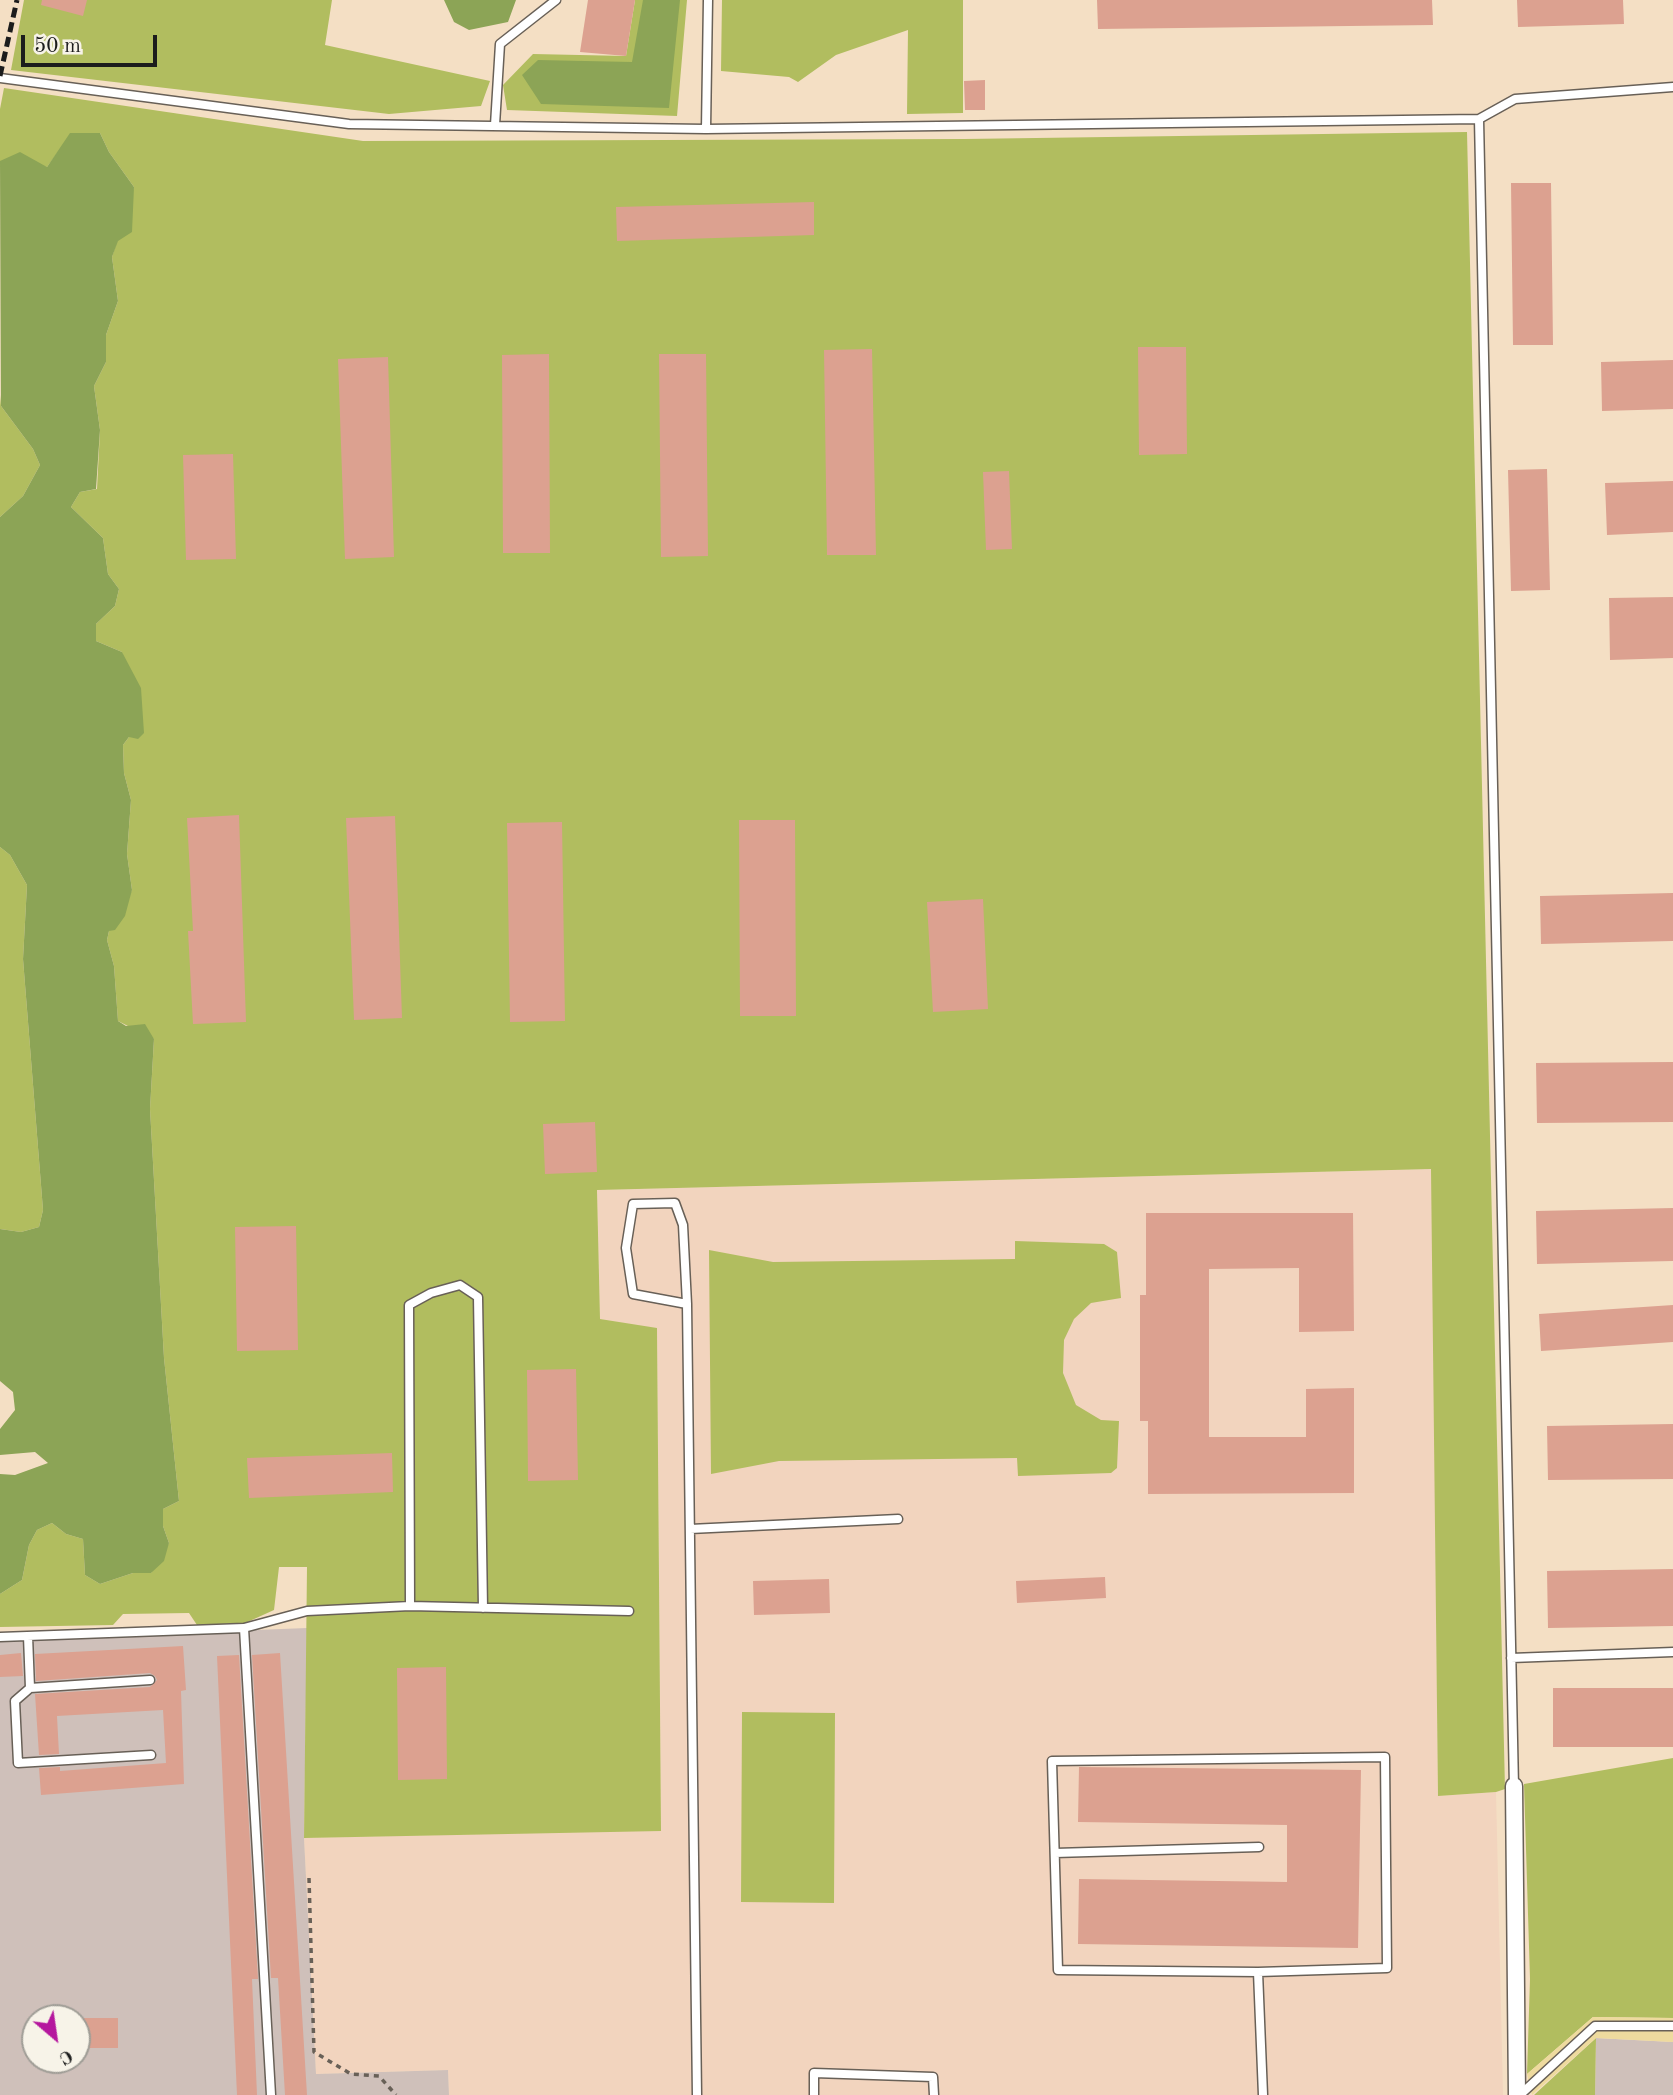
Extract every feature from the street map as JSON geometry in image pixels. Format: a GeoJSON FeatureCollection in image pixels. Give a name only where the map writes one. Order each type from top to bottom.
{"type":"FeatureCollection","features":[{"type":"Feature","properties":{"kind":"street"},"geometry":{"type":"LineString","coordinates":[[1514,1786],[1519,2095]]}},
{"type":"Feature","properties":{"kind":"lane"},"geometry":{"type":"LineString","coordinates":[[495,125],[500,44],[556,0]]}},
{"type":"Feature","properties":{"kind":"lane"},"geometry":{"type":"LineString","coordinates":[[706,129],[708,0]]}},
{"type":"Feature","properties":{"kind":"lane"},"geometry":{"type":"LineString","coordinates":[[0,78],[349,124],[706,129],[1479,118],[1515,99],[1673,87]]}},
{"type":"Feature","properties":{"kind":"lane"},"geometry":{"type":"LineString","coordinates":[[1479,118],[1514,1786]]}},
{"type":"Feature","properties":{"kind":"lane"},"geometry":{"type":"LineString","coordinates":[[687,1304],[633,1294],[626,1248],[633,1204],[675,1203],[682,1225],[687,1304],[696,2095]]}},
{"type":"Feature","properties":{"kind":"lane"},"geometry":{"type":"LineString","coordinates":[[410,1606],[409,1305],[431,1293],[460,1285],[478,1297],[483,1608]]}},
{"type":"Feature","properties":{"kind":"lane"},"geometry":{"type":"LineString","coordinates":[[690,1529],[898,1520]]}},
{"type":"Feature","properties":{"kind":"lane"},"geometry":{"type":"LineString","coordinates":[[0,1637],[244,1628],[307,1611],[410,1606],[629,1611]]}},
{"type":"Feature","properties":{"kind":"lane"},"geometry":{"type":"LineString","coordinates":[[244,1628],[271,2095]]}},
{"type":"Feature","properties":{"kind":"lane"},"geometry":{"type":"LineString","coordinates":[[28,1636],[30,1688]]}},
{"type":"Feature","properties":{"kind":"lane"},"geometry":{"type":"LineString","coordinates":[[1511,1658],[1673,1652]]}},
{"type":"Feature","properties":{"kind":"lane"},"geometry":{"type":"LineString","coordinates":[[150,1680],[30,1688],[15,1701],[18,1763],[151,1755]]}},
{"type":"Feature","properties":{"kind":"lane"},"geometry":{"type":"LineString","coordinates":[[1385,1757],[1387,1968],[1258,1972],[1058,1970],[1052,1761],[1385,1757]]}},
{"type":"Feature","properties":{"kind":"lane"},"geometry":{"type":"LineString","coordinates":[[1055,1853],[1259,1847]]}},
{"type":"Feature","properties":{"kind":"lane"},"geometry":{"type":"LineString","coordinates":[[1258,1972],[1263,2095]]}},
{"type":"Feature","properties":{"kind":"lane"},"geometry":{"type":"LineString","coordinates":[[1519,2095],[1595,2026],[1673,2026]]}},
{"type":"Feature","properties":{"kind":"lane"},"geometry":{"type":"LineString","coordinates":[[814,2095],[814,2073],[933,2077],[934,2095]]}},
{"type":"Feature","properties":{"kind":"path"},"geometry":{"type":"LineString","coordinates":[[309,1878],[314,2052],[351,2074],[379,2076],[396,2095]]}},
{"type":"Feature","properties":{"kind":"shaded area"},"geometry":{"type":"Polygon","coordinates":[[[1432,1169],[1438,1796],[1496,1792],[1503,2095],[449,2095],[448,2070],[316,2074],[304,1838],[661,1830],[657,1329],[600,1319],[597,1190],[1432,1169]]]}},
{"type":"Feature","properties":{"kind":"shaded area"},"geometry":{"type":"Polygon","coordinates":[[[307,1628],[304,1838],[316,2074],[448,2070],[449,2095],[0,2095],[0,1640],[307,1628]]]}},
{"type":"Feature","properties":{"kind":"shaded area"},"geometry":{"type":"Polygon","coordinates":[[[1596,2038],[1673,2042],[1673,2095],[1595,2095],[1596,2038]]]}},
{"type":"Feature","properties":{"kind":"green space"},"geometry":{"type":"Polygon","coordinates":[[[24,0],[332,0],[325,45],[490,81],[481,106],[389,114],[11,70],[24,0]]]}},
{"type":"Feature","properties":{"kind":"green space"},"geometry":{"type":"Polygon","coordinates":[[[444,0],[516,0],[508,22],[469,30],[454,22],[444,0]]]}},
{"type":"Feature","properties":{"kind":"green space"},"geometry":{"type":"Polygon","coordinates":[[[635,0],[687,0],[677,116],[507,110],[503,85],[533,54],[626,56],[635,0]]]}},
{"type":"Feature","properties":{"kind":"green space"},"geometry":{"type":"Polygon","coordinates":[[[643,0],[680,0],[669,108],[541,104],[522,75],[538,60],[632,62],[643,0]]]}},
{"type":"Feature","properties":{"kind":"green space"},"geometry":{"type":"Polygon","coordinates":[[[722,0],[963,0],[963,113],[907,114],[908,30],[836,55],[798,82],[789,77],[721,71],[722,0]]]}},
{"type":"Feature","properties":{"kind":"green space"},"geometry":{"type":"Polygon","coordinates":[[[4,88],[363,141],[964,139],[1467,132],[1505,1789],[1438,1796],[1431,1169],[597,1190],[600,1319],[657,1328],[661,1831],[304,1838],[307,1567],[279,1567],[274,1610],[243,1624],[197,1625],[189,1613],[123,1614],[113,1625],[0,1627],[0,1594],[22,1580],[29,1545],[37,1530],[52,1523],[66,1534],[83,1539],[85,1575],[100,1584],[133,1573],[151,1573],[169,1543],[163,1526],[163,1509],[179,1501],[164,1358],[150,1109],[154,1039],[118,1021],[114,966],[107,940],[109,931],[132,890],[127,854],[131,800],[124,773],[123,745],[129,737],[122,652],[96,641],[96,624],[115,606],[119,589],[108,574],[103,538],[71,507],[80,492],[97,489],[100,430],[94,386],[106,362],[106,335],[118,301],[112,257],[134,187],[109,152],[100,133],[58,152],[47,167],[0,161],[0,109],[4,88]]]}},
{"type":"Feature","properties":{"kind":"green space"},"geometry":{"type":"Polygon","coordinates":[[[70,133],[100,133],[109,152],[134,187],[132,232],[118,241],[112,257],[118,301],[106,335],[106,362],[94,386],[100,430],[96,489],[80,492],[71,507],[103,538],[108,574],[119,589],[115,606],[96,624],[96,641],[122,652],[141,688],[144,733],[138,739],[129,737],[123,745],[124,773],[131,800],[127,854],[132,890],[125,916],[115,930],[109,931],[107,940],[114,966],[118,1021],[126,1026],[145,1024],[154,1039],[150,1109],[164,1358],[179,1501],[163,1509],[163,1526],[169,1543],[164,1561],[151,1573],[133,1573],[100,1584],[85,1575],[83,1539],[66,1534],[52,1523],[37,1530],[29,1545],[22,1580],[0,1594],[0,1474],[15,1475],[48,1463],[35,1452],[0,1455],[0,1429],[15,1410],[13,1392],[0,1381],[0,1229],[21,1232],[39,1227],[43,1210],[23,959],[27,885],[10,855],[0,847],[0,517],[23,496],[40,465],[33,449],[1,406],[0,161],[20,152],[47,167],[70,133]]]}},
{"type":"Feature","properties":{"kind":"green space"},"geometry":{"type":"Polygon","coordinates":[[[0,395],[1,406],[33,449],[40,465],[23,496],[0,517],[0,395]]]}},
{"type":"Feature","properties":{"kind":"green space"},"geometry":{"type":"Polygon","coordinates":[[[0,847],[10,855],[27,885],[23,959],[43,1210],[39,1227],[21,1232],[0,1229],[0,847]]]}},
{"type":"Feature","properties":{"kind":"green space"},"geometry":{"type":"Polygon","coordinates":[[[1015,1241],[1104,1244],[1117,1252],[1121,1298],[1091,1303],[1074,1319],[1064,1340],[1063,1373],[1076,1405],[1101,1420],[1119,1421],[1117,1468],[1111,1473],[1018,1476],[1017,1458],[779,1461],[711,1474],[709,1250],[773,1262],[1015,1259],[1015,1241]]]}},
{"type":"Feature","properties":{"kind":"green space"},"geometry":{"type":"Polygon","coordinates":[[[742,1712],[835,1713],[834,1903],[741,1902],[742,1712]]]}},
{"type":"Feature","properties":{"kind":"green space"},"geometry":{"type":"Polygon","coordinates":[[[1673,1758],[1673,2018],[1593,2017],[1527,2074],[1530,1979],[1524,1784],[1673,1758]]]}},
{"type":"Feature","properties":{"kind":"green space"},"geometry":{"type":"Polygon","coordinates":[[[1596,2038],[1595,2095],[1534,2095],[1596,2038]]]}},
{"type":"Feature","properties":{"kind":"sand"},"geometry":{"type":"Polygon","coordinates":[[[1593,2017],[1673,2018],[1673,2042],[1596,2038],[1532,2095],[1527,2074],[1593,2017]]]}},
{"type":"Feature","properties":{"kind":"building"},"geometry":{"type":"Polygon","coordinates":[[[42,0],[87,0],[83,16],[41,5],[42,0]]]}},
{"type":"Feature","properties":{"kind":"building"},"geometry":{"type":"Polygon","coordinates":[[[588,0],[635,0],[626,56],[580,52],[588,0]]]}},
{"type":"Feature","properties":{"kind":"building"},"geometry":{"type":"Polygon","coordinates":[[[1097,0],[1432,0],[1433,25],[1098,29],[1097,0]]]}},
{"type":"Feature","properties":{"kind":"building"},"geometry":{"type":"Polygon","coordinates":[[[1517,0],[1623,0],[1624,24],[1518,27],[1517,0]]]}},
{"type":"Feature","properties":{"kind":"building"},"geometry":{"type":"Polygon","coordinates":[[[985,80],[985,110],[965,110],[964,81],[985,80]]]}},
{"type":"Feature","properties":{"kind":"building"},"geometry":{"type":"Polygon","coordinates":[[[1511,183],[1551,183],[1553,345],[1513,345],[1511,183]]]}},
{"type":"Feature","properties":{"kind":"building"},"geometry":{"type":"Polygon","coordinates":[[[814,202],[814,235],[617,241],[616,207],[814,202]]]}},
{"type":"Feature","properties":{"kind":"building"},"geometry":{"type":"Polygon","coordinates":[[[1138,347],[1186,347],[1187,454],[1139,455],[1138,347]]]}},
{"type":"Feature","properties":{"kind":"building"},"geometry":{"type":"Polygon","coordinates":[[[872,349],[876,555],[827,555],[824,350],[872,349]]]}},
{"type":"Feature","properties":{"kind":"building"},"geometry":{"type":"Polygon","coordinates":[[[549,354],[550,553],[503,553],[502,355],[549,354]]]}},
{"type":"Feature","properties":{"kind":"building"},"geometry":{"type":"Polygon","coordinates":[[[659,354],[706,354],[708,556],[661,557],[659,354]]]}},
{"type":"Feature","properties":{"kind":"building"},"geometry":{"type":"Polygon","coordinates":[[[388,357],[394,557],[345,559],[338,359],[388,357]]]}},
{"type":"Feature","properties":{"kind":"building"},"geometry":{"type":"Polygon","coordinates":[[[1673,360],[1673,409],[1602,411],[1601,362],[1673,360]]]}},
{"type":"Feature","properties":{"kind":"building"},"geometry":{"type":"Polygon","coordinates":[[[233,454],[236,559],[186,560],[183,455],[233,454]]]}},
{"type":"Feature","properties":{"kind":"building"},"geometry":{"type":"Polygon","coordinates":[[[1547,469],[1550,590],[1511,591],[1508,470],[1547,469]]]}},
{"type":"Feature","properties":{"kind":"building"},"geometry":{"type":"Polygon","coordinates":[[[1009,471],[1012,549],[986,550],[983,472],[1009,471]]]}},
{"type":"Feature","properties":{"kind":"building"},"geometry":{"type":"Polygon","coordinates":[[[1673,481],[1673,532],[1607,535],[1605,483],[1673,481]]]}},
{"type":"Feature","properties":{"kind":"building"},"geometry":{"type":"Polygon","coordinates":[[[1673,597],[1673,658],[1610,660],[1609,598],[1673,597]]]}},
{"type":"Feature","properties":{"kind":"building"},"geometry":{"type":"Polygon","coordinates":[[[239,815],[246,1022],[193,1024],[188,931],[193,931],[187,818],[239,815]]]}},
{"type":"Feature","properties":{"kind":"building"},"geometry":{"type":"Polygon","coordinates":[[[395,816],[402,1018],[354,1020],[346,818],[395,816]]]}},
{"type":"Feature","properties":{"kind":"building"},"geometry":{"type":"Polygon","coordinates":[[[739,820],[795,820],[796,1016],[740,1016],[739,820]]]}},
{"type":"Feature","properties":{"kind":"building"},"geometry":{"type":"Polygon","coordinates":[[[562,822],[565,1021],[510,1022],[507,823],[562,822]]]}},
{"type":"Feature","properties":{"kind":"building"},"geometry":{"type":"Polygon","coordinates":[[[1673,893],[1673,941],[1541,944],[1540,896],[1673,893]]]}},
{"type":"Feature","properties":{"kind":"building"},"geometry":{"type":"Polygon","coordinates":[[[983,899],[988,1009],[933,1012],[927,902],[983,899]]]}},
{"type":"Feature","properties":{"kind":"building"},"geometry":{"type":"Polygon","coordinates":[[[1673,1062],[1673,1122],[1537,1123],[1536,1063],[1673,1062]]]}},
{"type":"Feature","properties":{"kind":"building"},"geometry":{"type":"Polygon","coordinates":[[[595,1122],[597,1172],[545,1174],[543,1124],[595,1122]]]}},
{"type":"Feature","properties":{"kind":"building"},"geometry":{"type":"Polygon","coordinates":[[[1673,1208],[1673,1261],[1537,1264],[1536,1211],[1673,1208]]]}},
{"type":"Feature","properties":{"kind":"building"},"geometry":{"type":"Polygon","coordinates":[[[1146,1213],[1353,1213],[1354,1331],[1299,1332],[1299,1268],[1209,1269],[1209,1437],[1306,1437],[1306,1389],[1354,1388],[1354,1493],[1148,1494],[1148,1421],[1140,1421],[1140,1295],[1146,1295],[1146,1213]]]}},
{"type":"Feature","properties":{"kind":"building"},"geometry":{"type":"Polygon","coordinates":[[[296,1226],[298,1350],[237,1351],[235,1227],[296,1226]]]}},
{"type":"Feature","properties":{"kind":"building"},"geometry":{"type":"Polygon","coordinates":[[[1673,1305],[1673,1342],[1541,1351],[1539,1314],[1673,1305]]]}},
{"type":"Feature","properties":{"kind":"building"},"geometry":{"type":"Polygon","coordinates":[[[576,1369],[578,1480],[528,1481],[527,1370],[576,1369]]]}},
{"type":"Feature","properties":{"kind":"building"},"geometry":{"type":"Polygon","coordinates":[[[1673,1424],[1673,1479],[1548,1480],[1547,1426],[1673,1424]]]}},
{"type":"Feature","properties":{"kind":"building"},"geometry":{"type":"Polygon","coordinates":[[[392,1453],[393,1492],[249,1498],[247,1458],[392,1453]]]}},
{"type":"Feature","properties":{"kind":"building"},"geometry":{"type":"Polygon","coordinates":[[[1673,1569],[1673,1626],[1548,1628],[1547,1571],[1673,1569]]]}},
{"type":"Feature","properties":{"kind":"building"},"geometry":{"type":"Polygon","coordinates":[[[1105,1577],[1106,1598],[1017,1603],[1016,1581],[1105,1577]]]}},
{"type":"Feature","properties":{"kind":"building"},"geometry":{"type":"Polygon","coordinates":[[[829,1579],[830,1613],[754,1615],[753,1581],[829,1579]]]}},
{"type":"Feature","properties":{"kind":"building"},"geometry":{"type":"Polygon","coordinates":[[[183,1646],[186,1690],[181,1691],[184,1784],[41,1795],[39,1768],[60,1767],[60,1771],[166,1763],[163,1710],[57,1716],[59,1754],[39,1755],[35,1694],[150,1687],[157,1680],[150,1673],[36,1681],[35,1654],[183,1646]]]}},
{"type":"Feature","properties":{"kind":"building"},"geometry":{"type":"Polygon","coordinates":[[[21,1653],[23,1676],[0,1677],[0,1655],[21,1653]]]}},
{"type":"Feature","properties":{"kind":"building"},"geometry":{"type":"Polygon","coordinates":[[[280,1653],[307,2095],[285,2095],[278,1978],[271,1978],[252,1655],[280,1653]]]}},
{"type":"Feature","properties":{"kind":"building"},"geometry":{"type":"Polygon","coordinates":[[[239,1655],[258,1979],[252,1979],[257,2095],[237,2095],[217,1656],[239,1655]]]}},
{"type":"Feature","properties":{"kind":"building"},"geometry":{"type":"Polygon","coordinates":[[[446,1667],[447,1779],[398,1780],[397,1668],[446,1667]]]}},
{"type":"Feature","properties":{"kind":"building"},"geometry":{"type":"Polygon","coordinates":[[[1553,1688],[1673,1688],[1673,1747],[1553,1747],[1553,1688]]]}},
{"type":"Feature","properties":{"kind":"building"},"geometry":{"type":"Polygon","coordinates":[[[1079,1767],[1361,1770],[1358,1948],[1078,1944],[1079,1879],[1287,1882],[1287,1825],[1078,1822],[1079,1767]]]}},
{"type":"Feature","properties":{"kind":"building"},"geometry":{"type":"Polygon","coordinates":[[[91,2018],[118,2018],[118,2048],[91,2048],[91,2018]]]}},
{"type":"Feature","properties":{"kind":"railway"},"geometry":{"type":"LineString","coordinates":[[0,76],[17,0]]}}]}
